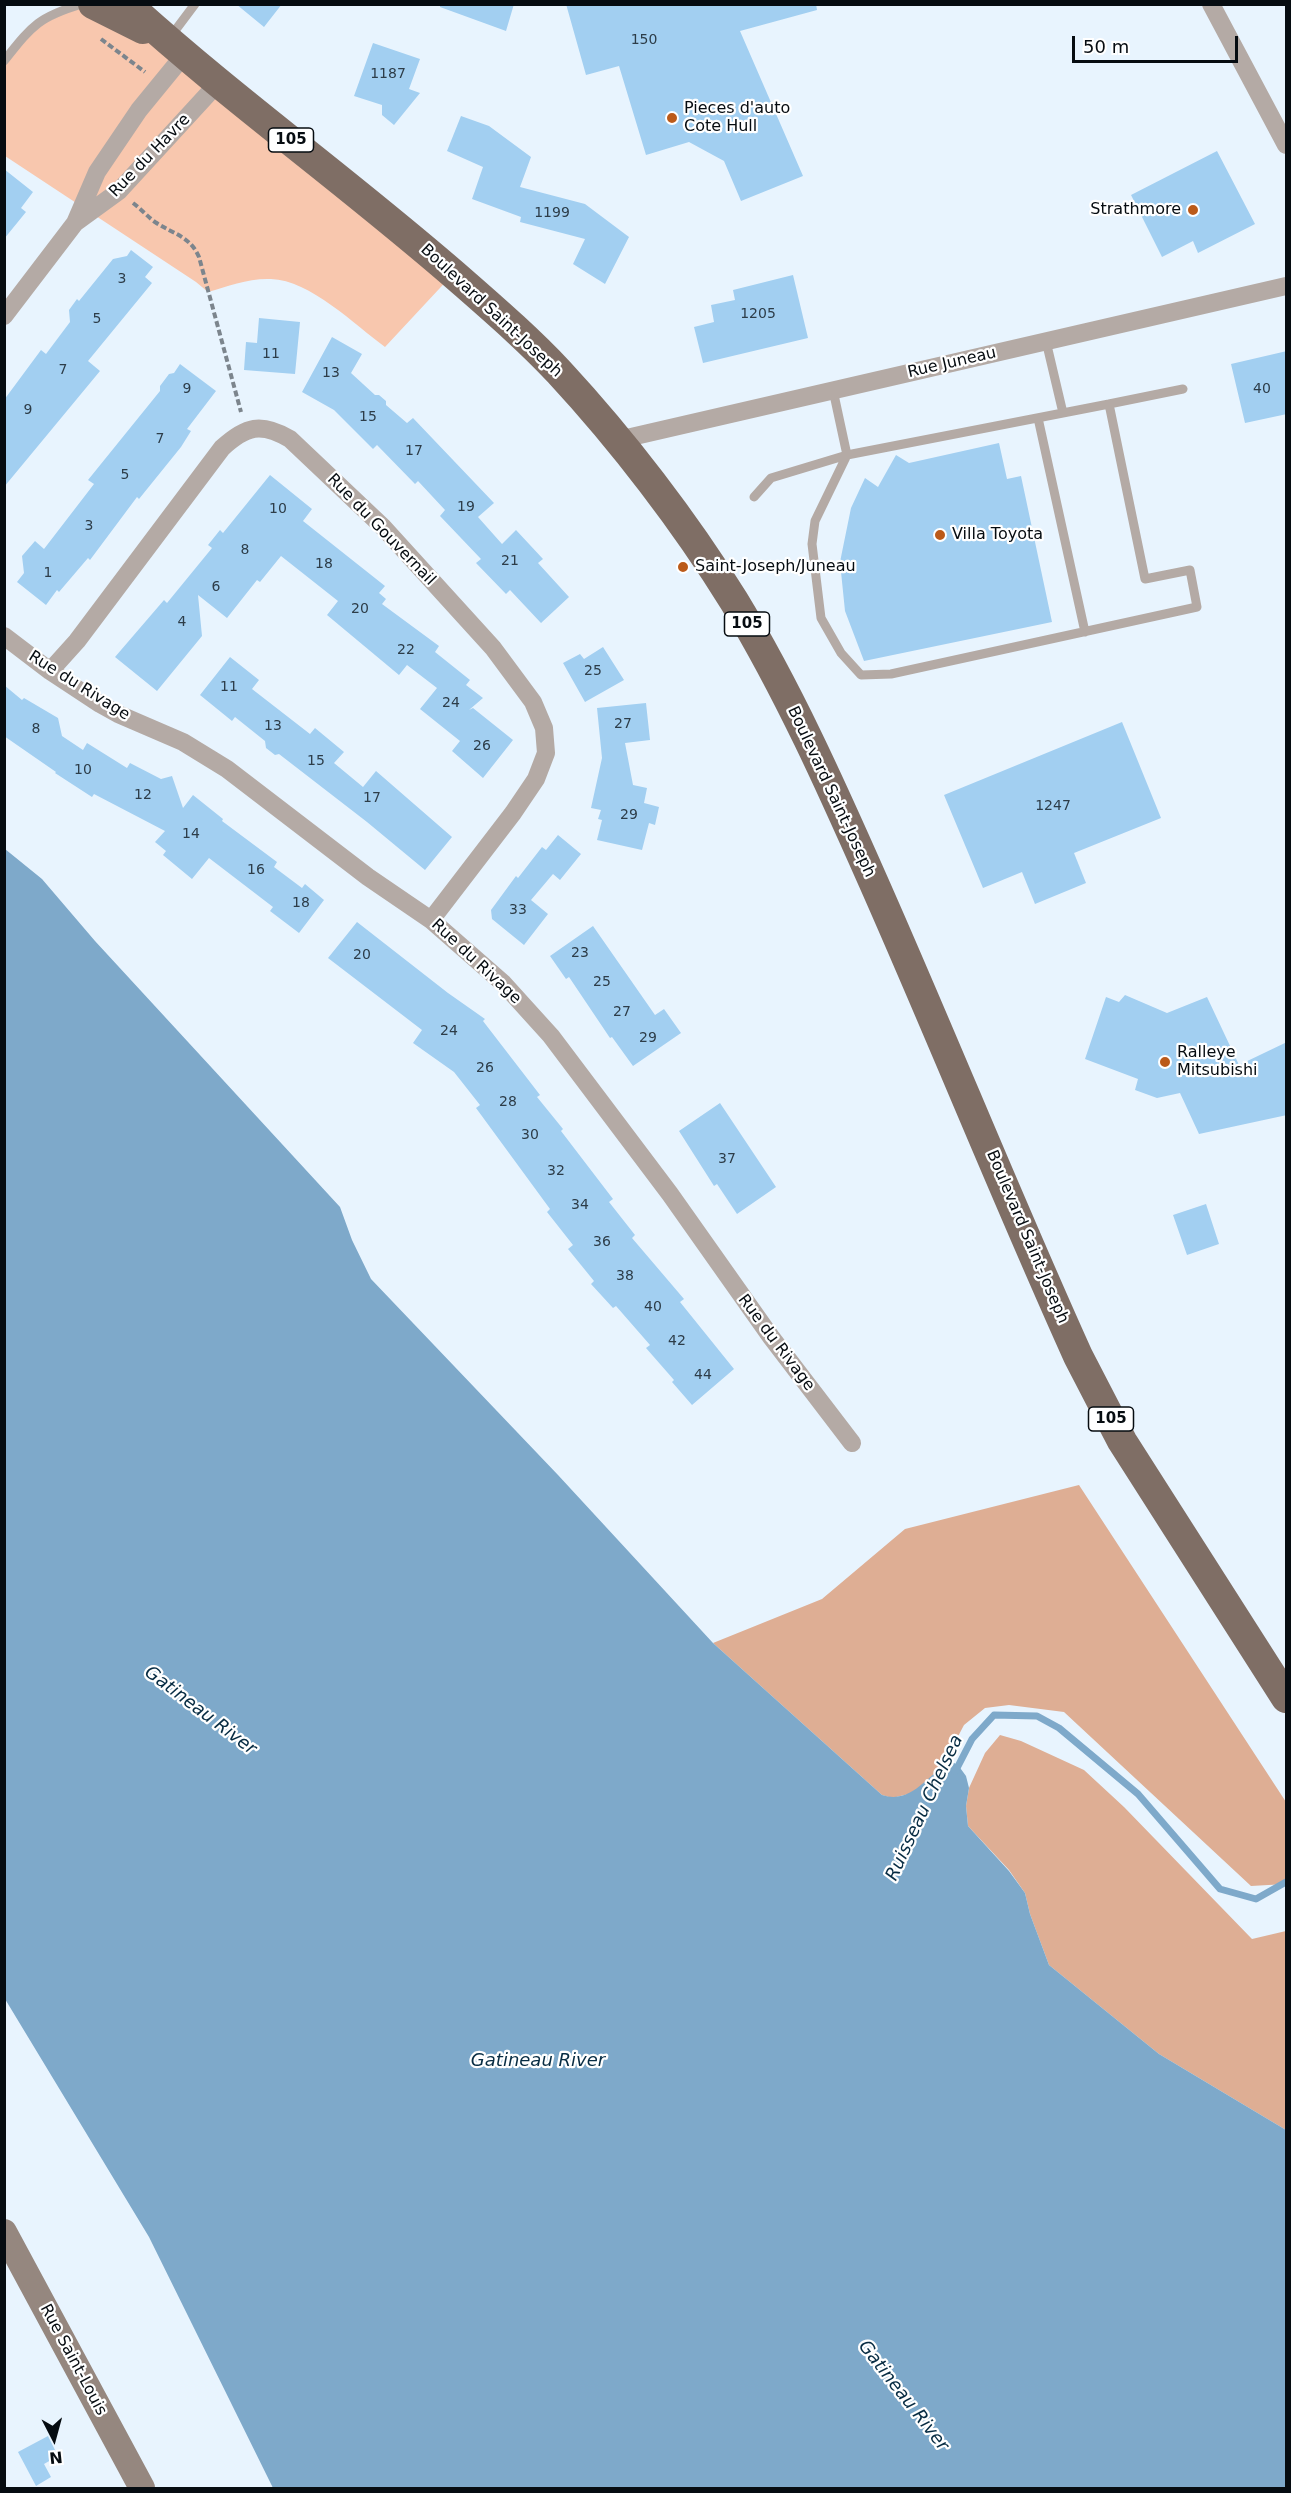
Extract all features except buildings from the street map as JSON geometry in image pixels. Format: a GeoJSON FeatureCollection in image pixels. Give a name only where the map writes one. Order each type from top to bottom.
{"type":"FeatureCollection","features":[{"type":"Feature","properties":{"kind":"main road","name":"Boulevard Saint-Joseph"},"geometry":{"type":"LineString","coordinates":[[93,4],[176,48]]}},
{"type":"Feature","properties":{"kind":"main road","name":"Boulevard Saint-Joseph"},"geometry":{"type":"LineString","coordinates":[[127,4],[176,48],[396,224],[486,303],[556,369],[618,440],[731,597],[778,678],[848,824],[1078,1356],[1128,1450],[1287,1698]]}},
{"type":"Feature","properties":{"kind":"main road","name":"Rue Saint-Louis"},"geometry":{"type":"LineString","coordinates":[[4,2232],[142,2488]]}},
{"type":"Feature","properties":{"kind":"street"},"geometry":{"type":"LineString","coordinates":[[1211,4],[1287,146]]}},
{"type":"Feature","properties":{"kind":"street","name":"Rue du Havre"},"geometry":{"type":"LineString","coordinates":[[4,316],[75,223],[97,172],[139,110],[176,48]]}},
{"type":"Feature","properties":{"kind":"street","name":"Rue du Havre"},"geometry":{"type":"LineString","coordinates":[[75,223],[119,192],[219,82]]}},
{"type":"Feature","properties":{"kind":"street","name":"Rue Juneau"},"geometry":{"type":"LineString","coordinates":[[618,440],[1287,286]]}},
{"type":"Feature","properties":{"kind":"street","name":"Rue du Gouvernail"},"geometry":{"type":"LineString","coordinates":[[247,430],[261,428],[275,430],[290,439],[383,527],[493,648],[519,682],[540,716],[546,741],[546,753],[536,779],[513,813],[431,920]]}},
{"type":"Feature","properties":{"kind":"street"},"geometry":{"type":"LineString","coordinates":[[50,671],[77,641],[222,448],[235,436],[247,430]]}},
{"type":"Feature","properties":{"kind":"street","name":"Rue du Rivage"},"geometry":{"type":"LineString","coordinates":[[4,636],[50,671],[118,714],[199,750],[228,769],[368,877],[431,920],[503,983],[551,1036],[670,1194],[771,1337],[852,1443]]}},
{"type":"Feature","properties":{"kind":"lane"},"geometry":{"type":"LineString","coordinates":[[4,61],[38,22],[62,10],[82,4]]}},
{"type":"Feature","properties":{"kind":"lane"},"geometry":{"type":"LineString","coordinates":[[176,48],[195,4]]}},
{"type":"Feature","properties":{"kind":"lane"},"geometry":{"type":"LineString","coordinates":[[1046,341],[1063,413]]}},
{"type":"Feature","properties":{"kind":"lane"},"geometry":{"type":"LineString","coordinates":[[754,497],[771,478],[847,455],[1183,389]]}},
{"type":"Feature","properties":{"kind":"lane"},"geometry":{"type":"LineString","coordinates":[[833,390],[847,455],[815,521],[812,544],[821,618],[841,654],[861,675],[891,674],[1197,607],[1190,570],[1145,579],[1109,404]]}},
{"type":"Feature","properties":{"kind":"lane"},"geometry":{"type":"LineString","coordinates":[[1038,418],[1085,632]]}},
{"type":"Feature","properties":{"kind":"path"},"geometry":{"type":"LineString","coordinates":[[119,192],[156,222],[183,236],[195,247],[247,430]]}},
{"type":"Feature","properties":{"kind":"shaded area"},"geometry":{"type":"Polygon","coordinates":[[[82,5],[167,41],[453,274],[385,347],[316,295],[286,281],[255,280],[208,292],[5,156],[4,61],[28,31],[82,5]]]}},
{"type":"Feature","properties":{"kind":"shaded area"},"geometry":{"type":"Polygon","coordinates":[[[1079,1485],[1286,1802],[1286,1884],[1251,1886],[1064,1712],[1009,1705],[985,1708],[964,1725],[942,1767],[913,1793],[892,1798],[882,1795],[713,1643],[822,1599],[905,1529],[1079,1485]]]}},
{"type":"Feature","properties":{"kind":"shaded area"},"geometry":{"type":"Polygon","coordinates":[[[1000,1735],[1021,1741],[1084,1770],[1124,1807],[1252,1939],[1286,1931],[1286,2130],[1159,2054],[1049,1965],[1030,1914],[1025,1893],[1009,1870],[968,1826],[966,1806],[969,1788],[985,1753],[1000,1735]]]}},
{"type":"Feature","properties":{"kind":"water","name":"Gatineau River"},"geometry":{"type":"Polygon","coordinates":[[[5,849],[42,879],[95,941],[340,1207],[352,1240],[371,1279],[558,1475],[713,1643],[882,1795],[902,1796],[952,1762],[958,1765],[966,1776],[969,1788],[966,1806],[968,1826],[1009,1871],[1025,1893],[1030,1914],[1049,1965],[1159,2054],[1286,2130],[1286,2488],[273,2488],[149,2237],[5,1999],[5,849]]]}},
{"type":"Feature","properties":{"kind":"waterway","name":"Ruisseau Chelsea"},"geometry":{"type":"LineString","coordinates":[[955,1772],[972,1739],[994,1715],[1037,1716],[1059,1728],[1138,1794],[1220,1889],[1256,1899],[1286,1882]]}},
{"type":"Feature","properties":{"kind":"place","name":"Pieces d'auto Cote Hull"},"geometry":{"type":"Point","coordinates":[672,118]}},
{"type":"Feature","properties":{"kind":"place","name":"Strathmore"},"geometry":{"type":"Point","coordinates":[1193,210]}},
{"type":"Feature","properties":{"kind":"place","name":"Villa Toyota"},"geometry":{"type":"Point","coordinates":[940,535]}},
{"type":"Feature","properties":{"kind":"place","name":"Saint-Joseph/Juneau"},"geometry":{"type":"Point","coordinates":[683,567]}},
{"type":"Feature","properties":{"kind":"place","name":"Ralleye Mitsubishi"},"geometry":{"type":"Point","coordinates":[1165,1062]}}]}
